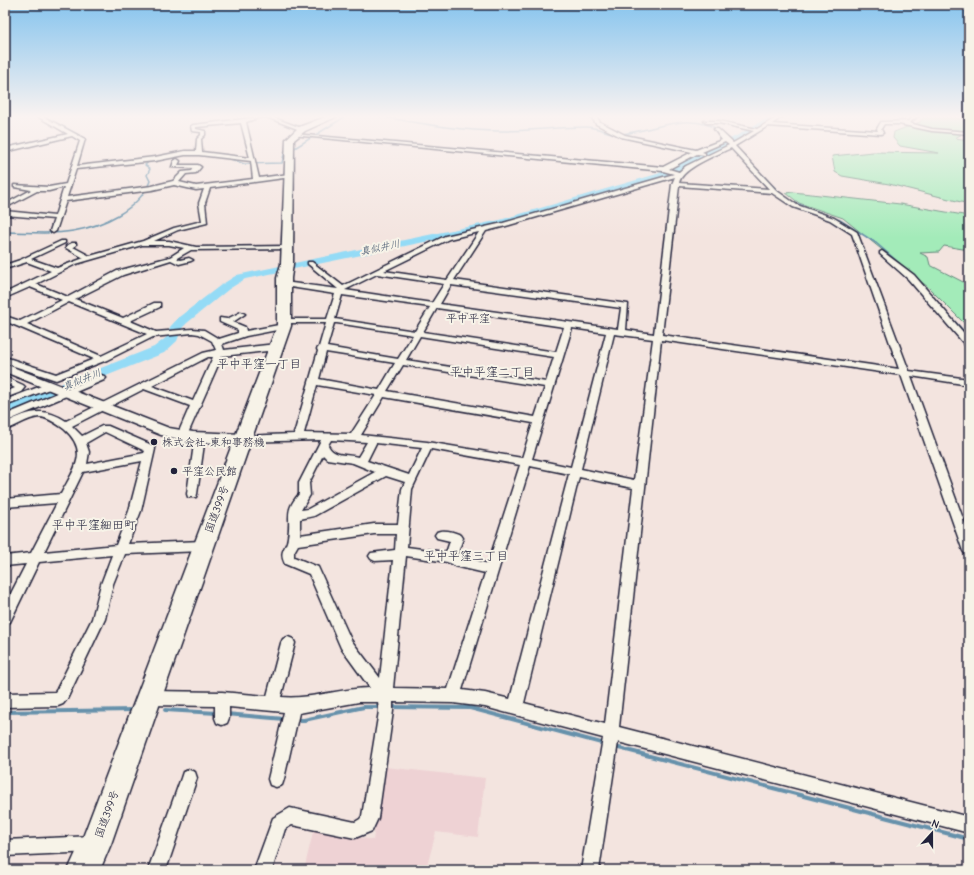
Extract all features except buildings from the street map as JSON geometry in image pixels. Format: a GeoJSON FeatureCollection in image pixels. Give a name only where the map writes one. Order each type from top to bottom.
{"type":"FeatureCollection","features":[{"type":"Feature","properties":{"kind":"highway","name":"国道399号"},"geometry":{"type":"LineString","coordinates":[[84,870],[96,844],[284,324],[285,275],[288,248],[289,157]]}},
{"type":"Feature","properties":{"kind":"street"},"geometry":{"type":"LineString","coordinates":[[52,231],[58,218],[78,157]]}},
{"type":"Feature","properties":{"kind":"street"},"geometry":{"type":"LineString","coordinates":[[74,168],[164,157]]}},
{"type":"Feature","properties":{"kind":"street"},"geometry":{"type":"LineString","coordinates":[[220,157],[253,163]]}},
{"type":"Feature","properties":{"kind":"street"},"geometry":{"type":"LineString","coordinates":[[252,157],[257,174],[256,180]]}},
{"type":"Feature","properties":{"kind":"street"},"geometry":{"type":"LineString","coordinates":[[529,157],[665,170],[677,177],[777,191]]}},
{"type":"Feature","properties":{"kind":"street"},"geometry":{"type":"LineString","coordinates":[[665,170],[689,157]]}},
{"type":"Feature","properties":{"kind":"street"},"geometry":{"type":"LineString","coordinates":[[298,438],[321,348],[340,290],[438,240],[677,177],[688,167],[705,157]]}},
{"type":"Feature","properties":{"kind":"street"},"geometry":{"type":"LineString","coordinates":[[744,157],[777,191],[795,206],[832,219],[855,233],[969,551]]}},
{"type":"Feature","properties":{"kind":"street"},"geometry":{"type":"LineString","coordinates":[[747,157],[774,181]]}},
{"type":"Feature","properties":{"kind":"street"},"geometry":{"type":"LineString","coordinates":[[175,183],[184,173],[194,172],[198,167],[174,166],[177,162]]}},
{"type":"Feature","properties":{"kind":"street"},"geometry":{"type":"LineString","coordinates":[[64,199],[150,188],[175,183],[192,188],[289,176]]}},
{"type":"Feature","properties":{"kind":"street"},"geometry":{"type":"LineString","coordinates":[[590,870],[610,742],[639,485],[677,177]]}},
{"type":"Feature","properties":{"kind":"street"},"geometry":{"type":"LineString","coordinates":[[224,178],[232,178],[235,183]]}},
{"type":"Feature","properties":{"kind":"street"},"geometry":{"type":"LineString","coordinates":[[16,186],[35,189],[51,189],[68,185]]}},
{"type":"Feature","properties":{"kind":"street"},"geometry":{"type":"LineString","coordinates":[[5,296],[89,258],[144,243],[176,229],[205,222],[202,203],[207,187]]}},
{"type":"Feature","properties":{"kind":"street"},"geometry":{"type":"LineString","coordinates":[[5,206],[34,191],[35,189]]}},
{"type":"Feature","properties":{"kind":"street"},"geometry":{"type":"LineString","coordinates":[[5,212],[58,218]]}},
{"type":"Feature","properties":{"kind":"street"},"geometry":{"type":"LineString","coordinates":[[354,438],[449,282],[484,229]]}},
{"type":"Feature","properties":{"kind":"street"},"geometry":{"type":"LineString","coordinates":[[5,267],[63,242]]}},
{"type":"Feature","properties":{"kind":"street"},"geometry":{"type":"LineString","coordinates":[[144,243],[169,243],[189,248],[288,248]]}},
{"type":"Feature","properties":{"kind":"street"},"geometry":{"type":"LineString","coordinates":[[74,244],[68,247],[89,258]]}},
{"type":"Feature","properties":{"kind":"street"},"geometry":{"type":"LineString","coordinates":[[19,325],[120,273],[172,258],[189,248]]}},
{"type":"Feature","properties":{"kind":"street"},"geometry":{"type":"LineString","coordinates":[[882,253],[910,277],[969,344]]}},
{"type":"Feature","properties":{"kind":"street"},"geometry":{"type":"LineString","coordinates":[[172,258],[182,263],[189,260]]}},
{"type":"Feature","properties":{"kind":"street"},"geometry":{"type":"LineString","coordinates":[[5,260],[36,262],[58,271]]}},
{"type":"Feature","properties":{"kind":"street"},"geometry":{"type":"LineString","coordinates":[[310,263],[340,290]]}},
{"type":"Feature","properties":{"kind":"street"},"geometry":{"type":"LineString","coordinates":[[375,272],[625,306],[616,331],[575,472],[515,708]]}},
{"type":"Feature","properties":{"kind":"street"},"geometry":{"type":"LineString","coordinates":[[285,275],[340,290],[969,382]]}},
{"type":"Feature","properties":{"kind":"street"},"geometry":{"type":"LineString","coordinates":[[30,284],[154,333],[152,335]]}},
{"type":"Feature","properties":{"kind":"street"},"geometry":{"type":"LineString","coordinates":[[124,321],[156,305]]}},
{"type":"Feature","properties":{"kind":"street"},"geometry":{"type":"LineString","coordinates":[[242,314],[225,321],[242,330],[242,334]]}},
{"type":"Feature","properties":{"kind":"street"},"geometry":{"type":"LineString","coordinates":[[5,318],[101,359]]}},
{"type":"Feature","properties":{"kind":"street"},"geometry":{"type":"LineString","coordinates":[[218,342],[242,334],[284,324],[330,320],[559,355]]}},
{"type":"Feature","properties":{"kind":"street"},"geometry":{"type":"LineString","coordinates":[[453,696],[569,324]]}},
{"type":"Feature","properties":{"kind":"street"},"geometry":{"type":"LineString","coordinates":[[5,360],[56,377],[101,359],[152,335],[201,332],[212,337],[218,342],[220,350],[182,436]]}},
{"type":"Feature","properties":{"kind":"street"},"geometry":{"type":"LineString","coordinates":[[64,425],[206,355],[276,347]]}},
{"type":"Feature","properties":{"kind":"street"},"geometry":{"type":"LineString","coordinates":[[321,348],[549,386]]}},
{"type":"Feature","properties":{"kind":"street"},"geometry":{"type":"LineString","coordinates":[[5,368],[158,429],[182,436],[243,439],[298,438],[325,442],[354,438],[373,440],[428,446],[525,462],[639,485]]}},
{"type":"Feature","properties":{"kind":"street"},"geometry":{"type":"LineString","coordinates":[[5,419],[101,378]]}},
{"type":"Feature","properties":{"kind":"street"},"geometry":{"type":"LineString","coordinates":[[5,380],[20,387],[18,390],[5,395]]}},
{"type":"Feature","properties":{"kind":"street"},"geometry":{"type":"LineString","coordinates":[[313,381],[538,420]]}},
{"type":"Feature","properties":{"kind":"street"},"geometry":{"type":"LineString","coordinates":[[5,403],[49,386]]}},
{"type":"Feature","properties":{"kind":"street"},"geometry":{"type":"LineString","coordinates":[[144,386],[196,405]]}},
{"type":"Feature","properties":{"kind":"street"},"geometry":{"type":"LineString","coordinates":[[5,427],[40,414],[64,425],[80,441],[86,453],[80,469],[5,618]]}},
{"type":"Feature","properties":{"kind":"street"},"geometry":{"type":"LineString","coordinates":[[5,700],[58,699],[62,694],[98,619],[108,584],[135,511],[150,449],[105,428],[80,441]]}},
{"type":"Feature","properties":{"kind":"street"},"geometry":{"type":"LineString","coordinates":[[192,494],[200,438]]}},
{"type":"Feature","properties":{"kind":"street"},"geometry":{"type":"LineString","coordinates":[[361,462],[373,440]]}},
{"type":"Feature","properties":{"kind":"street"},"geometry":{"type":"LineString","coordinates":[[325,442],[326,452],[332,456],[350,458],[385,472],[412,480]]}},
{"type":"Feature","properties":{"kind":"street"},"geometry":{"type":"LineString","coordinates":[[325,442],[305,480],[305,495],[296,506],[294,515],[294,541],[287,552],[289,560],[314,571],[346,644],[386,703]]}},
{"type":"Feature","properties":{"kind":"street"},"geometry":{"type":"LineString","coordinates":[[263,870],[279,824],[290,816],[355,830],[366,825],[370,818],[386,703],[407,489],[428,446]]}},
{"type":"Feature","properties":{"kind":"street"},"geometry":{"type":"LineString","coordinates":[[80,469],[148,456]]}},
{"type":"Feature","properties":{"kind":"street"},"geometry":{"type":"LineString","coordinates":[[294,515],[310,513],[385,472]]}},
{"type":"Feature","properties":{"kind":"street"},"geometry":{"type":"LineString","coordinates":[[5,503],[65,498]]}},
{"type":"Feature","properties":{"kind":"street"},"geometry":{"type":"LineString","coordinates":[[294,541],[374,529],[403,529]]}},
{"type":"Feature","properties":{"kind":"street"},"geometry":{"type":"LineString","coordinates":[[375,556],[400,553],[446,558],[452,553],[457,538],[441,535]]}},
{"type":"Feature","properties":{"kind":"street"},"geometry":{"type":"LineString","coordinates":[[5,561],[121,549],[203,546]]}},
{"type":"Feature","properties":{"kind":"street"},"geometry":{"type":"LineString","coordinates":[[449,556],[455,561],[492,570]]}},
{"type":"Feature","properties":{"kind":"street"},"geometry":{"type":"LineString","coordinates":[[272,704],[288,643]]}},
{"type":"Feature","properties":{"kind":"street"},"geometry":{"type":"LineString","coordinates":[[148,698],[222,700],[293,706],[359,695],[386,703],[453,696],[485,700],[515,708],[610,742],[969,825]]}},
{"type":"Feature","properties":{"kind":"street"},"geometry":{"type":"LineString","coordinates":[[222,700],[222,718]]}},
{"type":"Feature","properties":{"kind":"street"},"geometry":{"type":"LineString","coordinates":[[276,779],[293,706]]}},
{"type":"Feature","properties":{"kind":"street"},"geometry":{"type":"LineString","coordinates":[[157,870],[190,778]]}},
{"type":"Feature","properties":{"kind":"street"},"geometry":{"type":"LineString","coordinates":[[5,848],[96,844]]}},
{"type":"Feature","properties":{"kind":"shaded area"},"geometry":{"type":"Polygon","coordinates":[[[385,767],[485,778],[478,837],[436,832],[426,870],[304,870],[314,828],[373,840],[385,767]]]}},
{"type":"Feature","properties":{"kind":"green space"},"geometry":{"type":"Polygon","coordinates":[[[832,157],[969,157],[969,204],[889,184],[842,176],[835,172],[832,157]]]}},
{"type":"Feature","properties":{"kind":"green space"},"geometry":{"type":"Polygon","coordinates":[[[793,192],[900,204],[969,216],[969,250],[944,246],[939,252],[920,253],[928,257],[930,265],[969,285],[969,328],[929,288],[843,218],[799,203],[786,193],[793,192]]]}},
{"type":"Feature","properties":{"kind":"waterway"},"geometry":{"type":"LineString","coordinates":[[228,158],[244,164],[282,163],[283,157]]}},
{"type":"Feature","properties":{"kind":"waterway","name":"真似井川"},"geometry":{"type":"LineString","coordinates":[[5,411],[159,350],[173,338],[176,327],[183,320],[225,287],[241,277],[341,255],[502,223],[660,176],[700,157]]}},
{"type":"Feature","properties":{"kind":"waterway"},"geometry":{"type":"LineString","coordinates":[[745,157],[781,194],[791,201],[840,220],[876,243],[905,268]]}},
{"type":"Feature","properties":{"kind":"waterway"},"geometry":{"type":"LineString","coordinates":[[5,232],[65,232],[84,229],[107,221],[128,208],[145,191],[150,181],[147,175],[150,169],[145,165],[150,161]]}},
{"type":"Feature","properties":{"kind":"waterway"},"geometry":{"type":"LineString","coordinates":[[936,301],[942,308]]}},
{"type":"Feature","properties":{"kind":"waterway"},"geometry":{"type":"LineString","coordinates":[[941,307],[969,337]]}},
{"type":"Feature","properties":{"kind":"waterway"},"geometry":{"type":"LineString","coordinates":[[296,720],[304,720],[364,707],[381,707]]}},
{"type":"Feature","properties":{"kind":"waterway"},"geometry":{"type":"LineString","coordinates":[[390,707],[470,708],[605,744]]}},
{"type":"Feature","properties":{"kind":"waterway"},"geometry":{"type":"LineString","coordinates":[[5,712],[134,710]]}},
{"type":"Feature","properties":{"kind":"waterway"},"geometry":{"type":"LineString","coordinates":[[165,710],[217,713]]}},
{"type":"Feature","properties":{"kind":"waterway"},"geometry":{"type":"LineString","coordinates":[[226,714],[285,719]]}},
{"type":"Feature","properties":{"kind":"waterway"},"geometry":{"type":"LineString","coordinates":[[615,747],[969,839]]}},
{"type":"Feature","properties":{"kind":"place","name":"株式会社 東和事務機"},"geometry":{"type":"Point","coordinates":[154,442]}},
{"type":"Feature","properties":{"kind":"place","name":"平窪公民館"},"geometry":{"type":"Point","coordinates":[174,471]}},
{"type":"Feature","properties":{"kind":"district","name":"平中平窪"},"geometry":{"type":"Point","coordinates":[468,318]}},
{"type":"Feature","properties":{"kind":"district","name":"平中平窪一丁目"},"geometry":{"type":"Point","coordinates":[259,364]}},
{"type":"Feature","properties":{"kind":"district","name":"平中平窪二丁目"},"geometry":{"type":"Point","coordinates":[492,372]}},
{"type":"Feature","properties":{"kind":"district","name":"平中平窪細田町"},"geometry":{"type":"Point","coordinates":[94,525]}},
{"type":"Feature","properties":{"kind":"district","name":"平中平窪三丁目"},"geometry":{"type":"Point","coordinates":[466,556]}}]}
